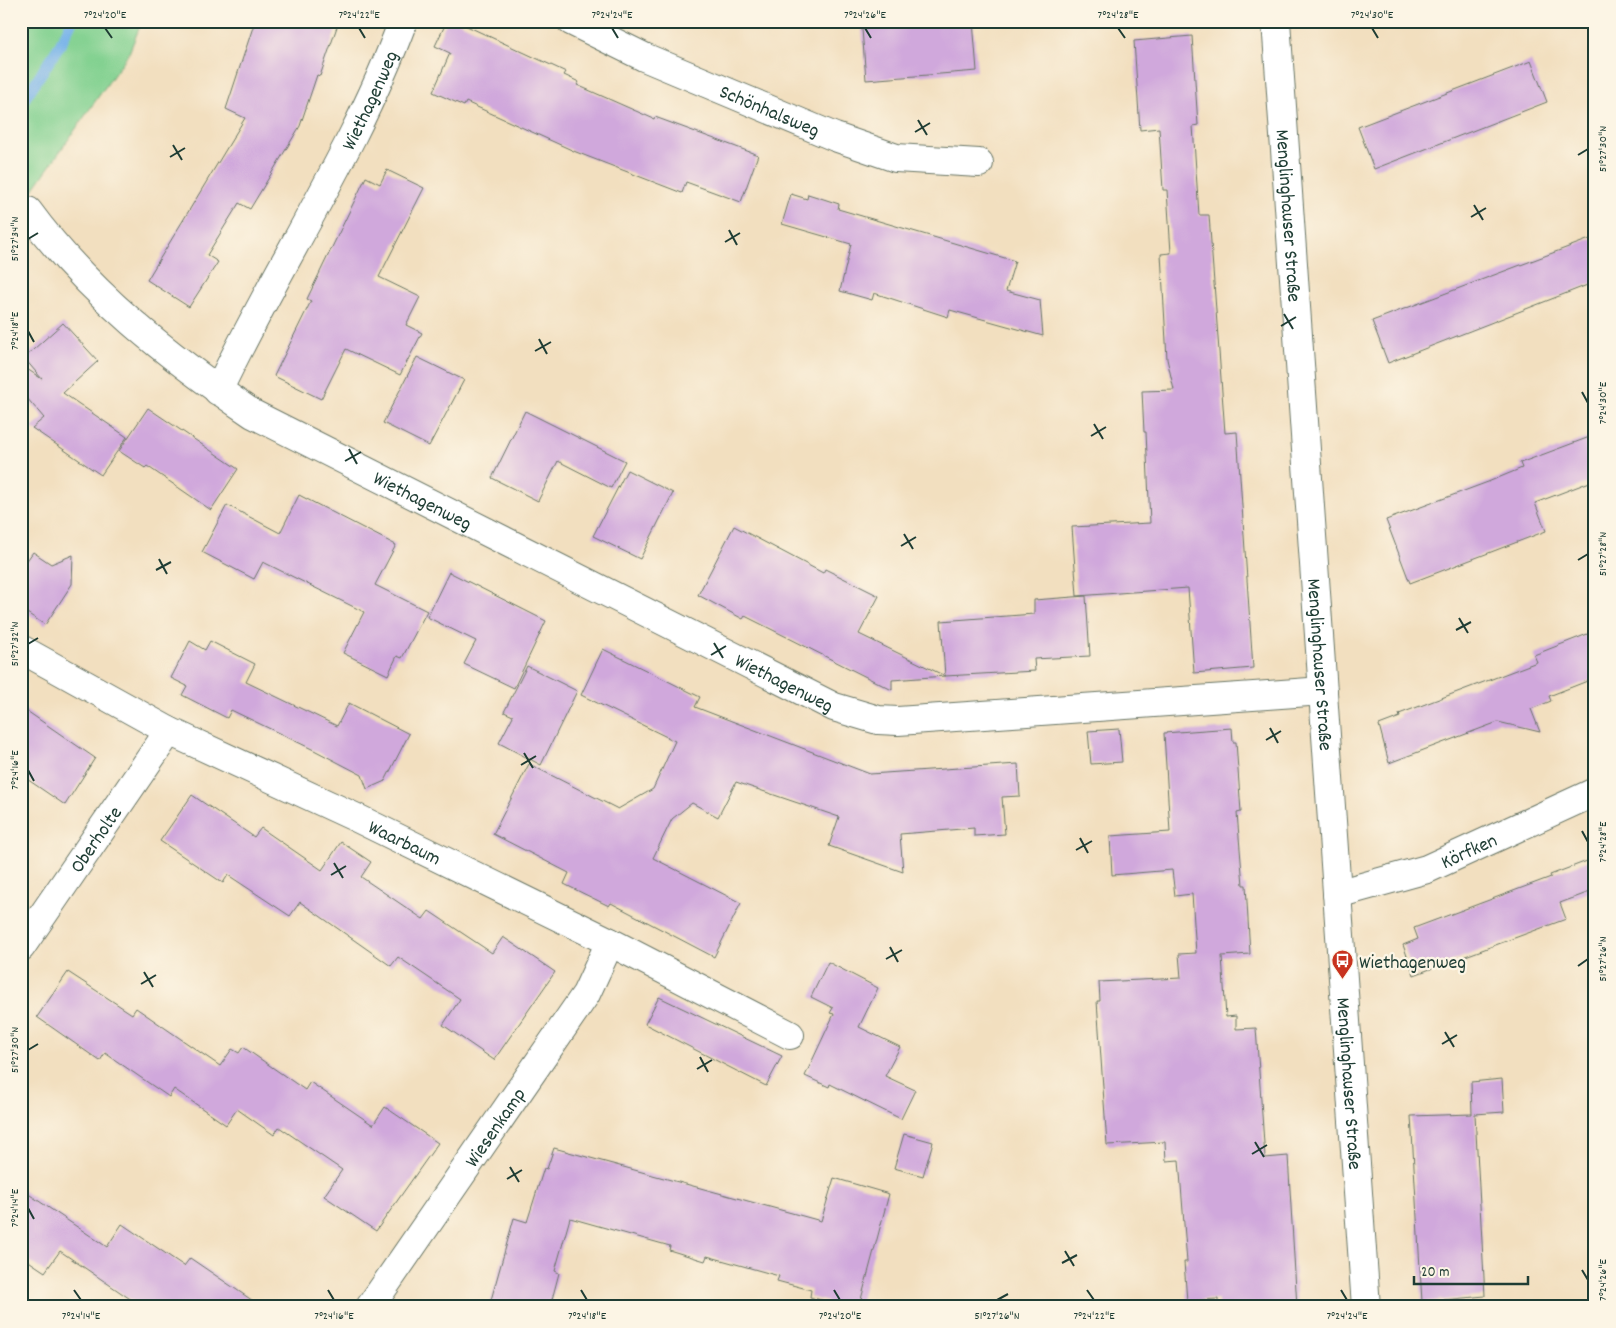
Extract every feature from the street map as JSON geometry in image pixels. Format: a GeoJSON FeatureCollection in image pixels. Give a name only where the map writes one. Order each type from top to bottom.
{"type":"FeatureCollection","features":[{"type":"Feature","properties":{"kind":"street","name":"Wiethagenweg"},"geometry":{"type":"LineString","coordinates":[[218,390],[247,330],[352,140],[386,68],[403,21]]}},
{"type":"Feature","properties":{"kind":"street","name":"Schönhalsweg"},"geometry":{"type":"LineString","coordinates":[[571,21],[644,57],[835,137],[896,158],[979,163]]}},
{"type":"Feature","properties":{"kind":"street","name":"Menglinghauser Straße"},"geometry":{"type":"LineString","coordinates":[[1276,21],[1366,1307]]}},
{"type":"Feature","properties":{"kind":"street","name":"Wiethagenweg"},"geometry":{"type":"LineString","coordinates":[[28,211],[64,258],[124,316],[218,390],[262,419],[834,707],[878,720],[898,721],[1323,691]]}},
{"type":"Feature","properties":{"kind":"street","name":"Waarbaum"},"geometry":{"type":"LineString","coordinates":[[21,649],[169,731],[359,819],[610,942],[790,1035]]}},
{"type":"Feature","properties":{"kind":"street","name":"Oberholte"},"geometry":{"type":"LineString","coordinates":[[21,947],[169,731]]}},
{"type":"Feature","properties":{"kind":"street","name":"Körfken"},"geometry":{"type":"LineString","coordinates":[[1337,894],[1426,869],[1595,792]]}},
{"type":"Feature","properties":{"kind":"street","name":"Wiesenkamp"},"geometry":{"type":"LineString","coordinates":[[370,1307],[586,994],[610,942]]}},
{"type":"Feature","properties":{"kind":"green space"},"geometry":{"type":"Polygon","coordinates":[[[28,21],[142,21],[129,53],[21,207],[21,33],[28,21]]]}},
{"type":"Feature","properties":{"kind":"building"},"geometry":{"type":"Polygon","coordinates":[[[255,21],[339,21],[320,76],[317,75],[300,126],[250,209],[239,203],[207,255],[218,262],[189,307],[147,280],[245,118],[226,109],[255,21]]]}},
{"type":"Feature","properties":{"kind":"building"},"geometry":{"type":"Polygon","coordinates":[[[447,21],[456,21],[566,72],[564,75],[579,82],[577,85],[654,119],[655,117],[758,155],[741,202],[686,182],[682,193],[576,152],[466,102],[464,106],[433,92],[450,53],[435,46],[447,21]]]}},
{"type":"Feature","properties":{"kind":"building"},"geometry":{"type":"Polygon","coordinates":[[[876,21],[973,21],[977,71],[866,80],[862,29],[877,28],[876,21]]]}},
{"type":"Feature","properties":{"kind":"building"},"geometry":{"type":"Polygon","coordinates":[[[1192,36],[1198,125],[1193,126],[1199,215],[1209,215],[1225,433],[1237,432],[1253,668],[1194,673],[1188,588],[1077,596],[1072,527],[1150,523],[1146,432],[1144,432],[1142,391],[1174,390],[1167,359],[1161,254],[1171,253],[1167,190],[1163,190],[1159,128],[1140,130],[1134,41],[1192,36]]]}},
{"type":"Feature","properties":{"kind":"building"},"geometry":{"type":"Polygon","coordinates":[[[1531,61],[1547,102],[1374,169],[1358,127],[1531,61]]]}},
{"type":"Feature","properties":{"kind":"building"},"geometry":{"type":"Polygon","coordinates":[[[387,170],[424,188],[379,277],[420,297],[406,325],[422,333],[400,375],[346,349],[321,399],[274,376],[311,301],[307,299],[366,177],[380,184],[387,170]]]}},
{"type":"Feature","properties":{"kind":"building"},"geometry":{"type":"Polygon","coordinates":[[[791,194],[807,199],[808,194],[839,204],[838,209],[1015,261],[1006,291],[1040,300],[1043,336],[950,310],[948,317],[874,293],[872,300],[840,291],[851,244],[782,224],[791,194]]]}},
{"type":"Feature","properties":{"kind":"building"},"geometry":{"type":"Polygon","coordinates":[[[1595,237],[1595,282],[1388,363],[1372,321],[1595,237]]]}},
{"type":"Feature","properties":{"kind":"building"},"geometry":{"type":"Polygon","coordinates":[[[63,323],[98,361],[63,393],[127,437],[101,475],[32,428],[44,418],[21,391],[21,365],[42,379],[24,358],[63,323]]]}},
{"type":"Feature","properties":{"kind":"building"},"geometry":{"type":"Polygon","coordinates":[[[417,357],[464,380],[429,446],[383,423],[417,357]]]}},
{"type":"Feature","properties":{"kind":"building"},"geometry":{"type":"Polygon","coordinates":[[[148,408],[238,469],[211,510],[147,466],[145,468],[119,451],[148,408]]]}},
{"type":"Feature","properties":{"kind":"building"},"geometry":{"type":"Polygon","coordinates":[[[525,411],[625,461],[611,488],[558,461],[538,501],[492,478],[525,411]]]}},
{"type":"Feature","properties":{"kind":"building"},"geometry":{"type":"Polygon","coordinates":[[[1595,435],[1595,480],[1535,503],[1546,531],[1410,583],[1386,520],[1488,482],[1522,468],[1520,463],[1595,435]]]}},
{"type":"Feature","properties":{"kind":"building"},"geometry":{"type":"Polygon","coordinates":[[[627,470],[673,493],[640,559],[593,536],[627,470]]]}},
{"type":"Feature","properties":{"kind":"building"},"geometry":{"type":"Polygon","coordinates":[[[299,495],[396,545],[375,585],[427,611],[402,658],[397,656],[388,675],[343,653],[364,612],[263,562],[254,579],[202,552],[227,505],[280,533],[299,495]]]}},
{"type":"Feature","properties":{"kind":"building"},"geometry":{"type":"Polygon","coordinates":[[[734,526],[823,573],[825,569],[879,596],[859,634],[945,676],[892,680],[892,690],[745,616],[743,619],[698,595],[734,526]]]}},
{"type":"Feature","properties":{"kind":"building"},"geometry":{"type":"Polygon","coordinates":[[[33,552],[51,564],[73,555],[72,584],[45,625],[21,609],[21,569],[33,552]]]}},
{"type":"Feature","properties":{"kind":"building"},"geometry":{"type":"Polygon","coordinates":[[[449,572],[546,621],[514,688],[464,664],[476,641],[427,617],[449,572]]]}},
{"type":"Feature","properties":{"kind":"building"},"geometry":{"type":"Polygon","coordinates":[[[1086,596],[1090,656],[1034,659],[1035,671],[945,676],[941,621],[1034,614],[1034,600],[1086,596]]]}},
{"type":"Feature","properties":{"kind":"building"},"geometry":{"type":"Polygon","coordinates":[[[1595,631],[1595,678],[1549,696],[1551,701],[1531,709],[1540,732],[1498,722],[1389,763],[1379,725],[1400,717],[1399,714],[1537,662],[1534,655],[1595,631]]]}},
{"type":"Feature","properties":{"kind":"building"},"geometry":{"type":"Polygon","coordinates":[[[190,641],[205,650],[210,641],[255,664],[246,682],[337,726],[349,703],[409,734],[385,781],[367,789],[362,775],[314,750],[231,710],[227,718],[182,695],[187,686],[171,678],[190,641]]]}},
{"type":"Feature","properties":{"kind":"building"},"geometry":{"type":"Polygon","coordinates":[[[603,649],[700,697],[695,707],[870,774],[1018,764],[1020,796],[1002,797],[1005,834],[974,836],[974,828],[900,834],[903,872],[829,846],[839,817],[736,782],[718,817],[692,803],[672,819],[653,858],[741,903],[714,957],[611,903],[609,906],[564,884],[569,873],[493,834],[529,764],[618,809],[653,789],[675,741],[581,695],[603,649]]]}},
{"type":"Feature","properties":{"kind":"building"},"geometry":{"type":"Polygon","coordinates":[[[527,666],[577,691],[541,765],[499,743],[513,716],[504,712],[527,666]]]}},
{"type":"Feature","properties":{"kind":"building"},"geometry":{"type":"Polygon","coordinates":[[[21,707],[95,758],[65,805],[21,775],[21,707]]]}},
{"type":"Feature","properties":{"kind":"building"},"geometry":{"type":"Polygon","coordinates":[[[1232,728],[1233,742],[1236,742],[1241,812],[1237,813],[1243,885],[1246,885],[1250,954],[1222,956],[1226,1017],[1236,1016],[1236,1029],[1256,1028],[1265,1158],[1288,1156],[1297,1307],[1218,1307],[1218,1299],[1187,1301],[1184,1262],[1187,1262],[1179,1160],[1166,1161],[1165,1142],[1107,1145],[1097,1001],[1100,1001],[1099,982],[1181,978],[1179,954],[1196,953],[1192,894],[1175,896],[1172,870],[1112,875],[1110,836],[1170,832],[1164,733],[1232,728]]]}},
{"type":"Feature","properties":{"kind":"building"},"geometry":{"type":"Polygon","coordinates":[[[1119,729],[1122,762],[1091,764],[1088,731],[1119,729]]]}},
{"type":"Feature","properties":{"kind":"building"},"geometry":{"type":"Polygon","coordinates":[[[192,795],[254,837],[261,828],[322,870],[341,842],[371,862],[361,877],[423,919],[429,911],[492,953],[503,937],[555,972],[494,1060],[443,1025],[460,999],[398,957],[391,966],[300,902],[290,916],[228,875],[223,883],[160,841],[192,795]]]}},
{"type":"Feature","properties":{"kind":"building"},"geometry":{"type":"Polygon","coordinates":[[[1595,858],[1595,890],[1560,903],[1566,919],[1414,975],[1403,945],[1418,939],[1414,928],[1551,877],[1550,875],[1595,858]]]}},
{"type":"Feature","properties":{"kind":"building"},"geometry":{"type":"Polygon","coordinates":[[[828,962],[878,988],[859,1027],[900,1047],[885,1076],[915,1090],[901,1119],[830,1084],[829,1087],[805,1076],[834,1014],[830,1013],[833,1008],[811,997],[828,962]]]}},
{"type":"Feature","properties":{"kind":"building"},"geometry":{"type":"Polygon","coordinates":[[[68,972],[132,1014],[136,1008],[220,1066],[232,1049],[239,1053],[243,1047],[305,1090],[310,1082],[373,1125],[385,1107],[438,1143],[376,1231],[324,1196],[342,1170],[279,1127],[274,1135],[237,1109],[226,1125],[174,1089],[169,1097],[105,1053],[100,1061],[37,1017],[68,972]]]}},
{"type":"Feature","properties":{"kind":"building"},"geometry":{"type":"Polygon","coordinates":[[[659,997],[782,1056],[766,1086],[645,1024],[659,997]]]}},
{"type":"Feature","properties":{"kind":"building"},"geometry":{"type":"Polygon","coordinates":[[[1502,1079],[1504,1112],[1475,1114],[1485,1296],[1422,1302],[1411,1116],[1472,1114],[1471,1082],[1502,1079]]]}},
{"type":"Feature","properties":{"kind":"building"},"geometry":{"type":"Polygon","coordinates":[[[904,1134],[933,1142],[923,1176],[894,1168],[904,1134]]]}},
{"type":"Feature","properties":{"kind":"building"},"geometry":{"type":"Polygon","coordinates":[[[554,1148],[821,1221],[834,1178],[889,1194],[859,1307],[847,1307],[810,1297],[811,1290],[777,1281],[779,1276],[707,1256],[705,1261],[669,1250],[670,1246],[570,1218],[555,1271],[559,1273],[550,1307],[489,1307],[514,1218],[527,1222],[544,1168],[547,1169],[554,1148]]]}},
{"type":"Feature","properties":{"kind":"building"},"geometry":{"type":"Polygon","coordinates":[[[21,1189],[107,1247],[122,1224],[184,1266],[190,1258],[262,1307],[142,1307],[60,1251],[45,1272],[21,1256],[21,1189]]]}},
{"type":"Feature","properties":{"kind":"waterway"},"geometry":{"type":"LineString","coordinates":[[21,104],[60,45],[72,21]]}},
{"type":"Feature","properties":{"kind":"place","name":"Wiethagenweg"},"geometry":{"type":"Point","coordinates":[1343,980]}}]}
